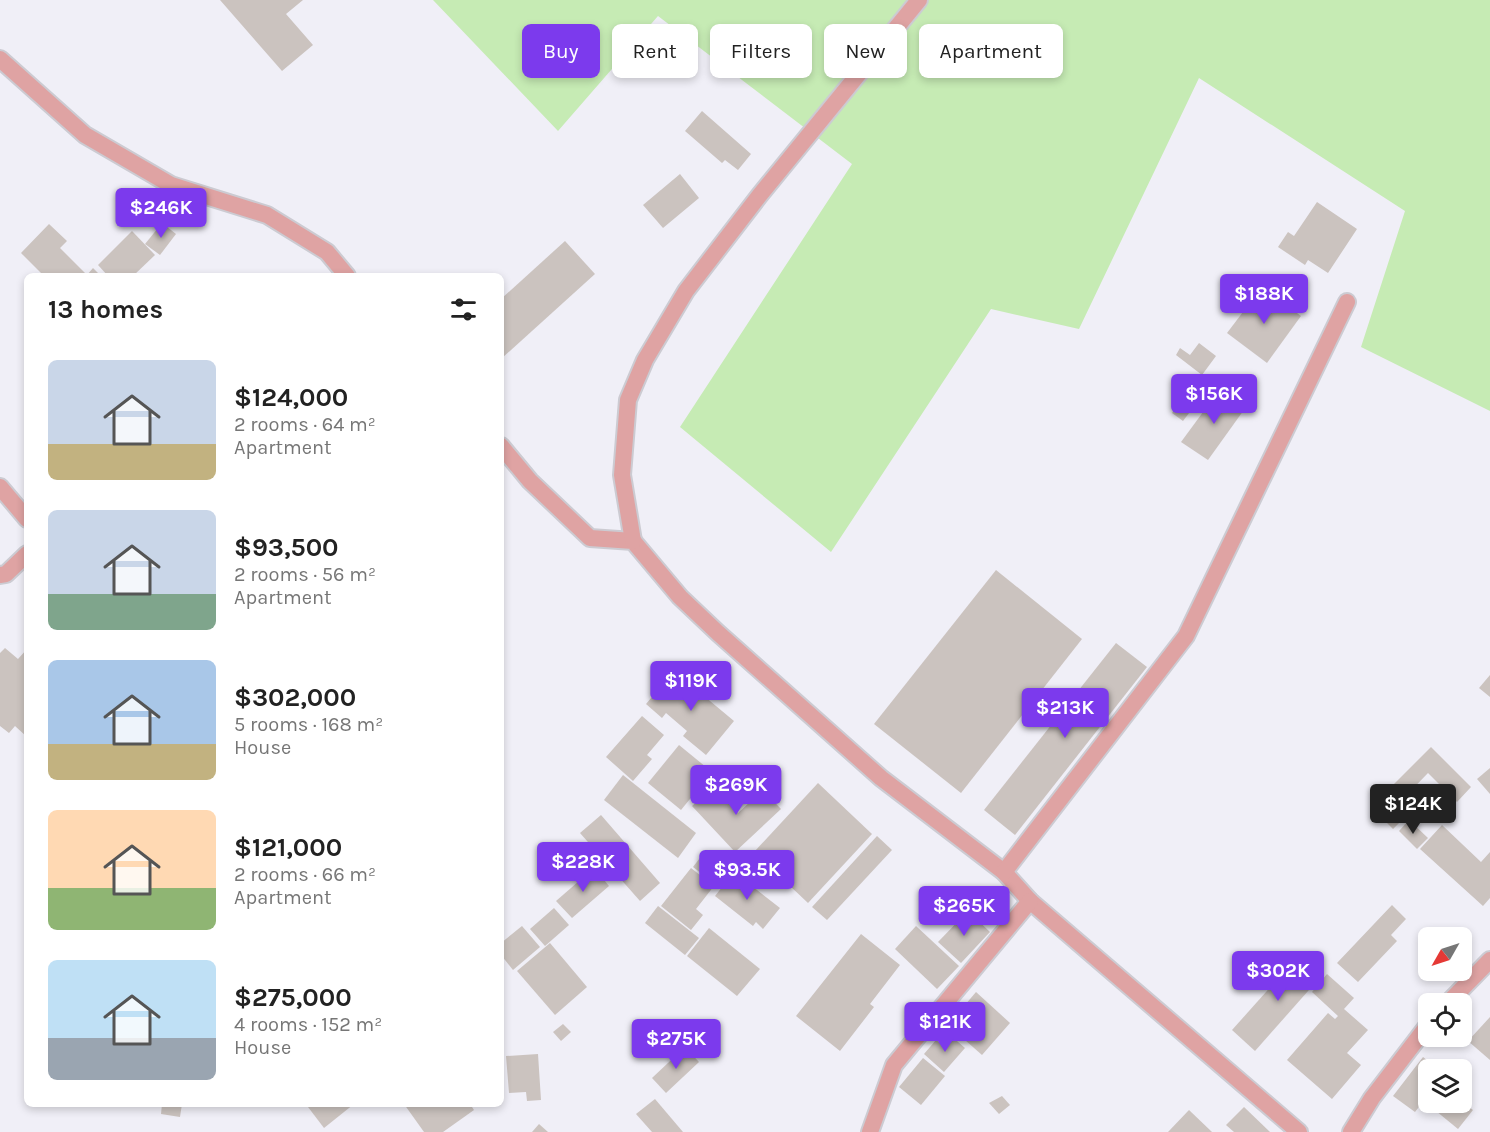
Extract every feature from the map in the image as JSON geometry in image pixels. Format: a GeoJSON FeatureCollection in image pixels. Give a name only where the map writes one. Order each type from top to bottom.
{"type":"FeatureCollection","features":[{"type":"Feature","properties":{"kind":"street"},"geometry":{"type":"LineString","coordinates":[[919,0],[759,196],[693,283],[645,360],[628,400],[622,475],[633,542],[680,597],[881,778],[1004,872],[1030,902],[1299,1132]]}},
{"type":"Feature","properties":{"kind":"street"},"geometry":{"type":"LineString","coordinates":[[0,59],[85,135],[171,185],[267,214],[327,252],[344,273]]}},
{"type":"Feature","properties":{"kind":"street"},"geometry":{"type":"LineString","coordinates":[[1004,872],[1186,636],[1347,302]]}},
{"type":"Feature","properties":{"kind":"street"},"geometry":{"type":"LineString","coordinates":[[504,450],[530,481],[590,538],[633,542]]}},
{"type":"Feature","properties":{"kind":"street"},"geometry":{"type":"LineString","coordinates":[[0,487],[24,515]]}},
{"type":"Feature","properties":{"kind":"street"},"geometry":{"type":"LineString","coordinates":[[0,575],[6,574],[24,557]]}},
{"type":"Feature","properties":{"kind":"street"},"geometry":{"type":"LineString","coordinates":[[870,1132],[894,1065],[1030,902]]}},
{"type":"Feature","properties":{"kind":"street"},"geometry":{"type":"LineString","coordinates":[[1458,993],[1490,960]]}},
{"type":"Feature","properties":{"kind":"street"},"geometry":{"type":"LineString","coordinates":[[1352,1132],[1379,1089],[1418,1039]]}},
{"type":"Feature","properties":{"kind":"green space"},"geometry":{"type":"Polygon","coordinates":[[[433,0],[1490,0],[1490,411],[1361,347],[1405,211],[1199,78],[1079,329],[991,309],[831,552],[680,427],[852,164],[739,78],[812,78],[812,24],[710,24],[710,56],[698,47],[698,24],[668,24],[658,16],[651,24],[612,24],[612,69],[558,131],[433,0]]]}},
{"type":"Feature","properties":{"kind":"building"},"geometry":{"type":"Polygon","coordinates":[[[220,0],[303,0],[286,14],[313,45],[282,71],[220,0]]]}},
{"type":"Feature","properties":{"kind":"building"},"geometry":{"type":"Polygon","coordinates":[[[702,111],[751,154],[738,170],[725,160],[722,163],[685,131],[702,111]]]}},
{"type":"Feature","properties":{"kind":"building"},"geometry":{"type":"Polygon","coordinates":[[[680,174],[699,198],[663,228],[643,205],[680,174]]]}},
{"type":"Feature","properties":{"kind":"building"},"geometry":{"type":"Polygon","coordinates":[[[1317,202],[1357,229],[1328,273],[1308,260],[1305,265],[1278,247],[1288,232],[1294,236],[1317,202]]]}},
{"type":"Feature","properties":{"kind":"building"},"geometry":{"type":"Polygon","coordinates":[[[162,223],[176,234],[160,255],[145,244],[162,223]]]}},
{"type":"Feature","properties":{"kind":"building"},"geometry":{"type":"Polygon","coordinates":[[[49,224],[67,241],[60,248],[85,273],[41,273],[21,253],[49,224]]]}},
{"type":"Feature","properties":{"kind":"building"},"geometry":{"type":"Polygon","coordinates":[[[132,231],[155,255],[136,273],[105,273],[98,265],[132,231]]]}},
{"type":"Feature","properties":{"kind":"building"},"geometry":{"type":"Polygon","coordinates":[[[565,241],[595,274],[504,356],[504,296],[565,241]]]}},
{"type":"Feature","properties":{"kind":"building"},"geometry":{"type":"Polygon","coordinates":[[[93,268],[98,273],[89,273],[93,268]]]}},
{"type":"Feature","properties":{"kind":"building"},"geometry":{"type":"Polygon","coordinates":[[[1262,287],[1301,316],[1267,363],[1227,333],[1262,287]]]}},
{"type":"Feature","properties":{"kind":"building"},"geometry":{"type":"Polygon","coordinates":[[[1199,343],[1216,356],[1202,375],[1176,355],[1180,348],[1190,355],[1199,343]]]}},
{"type":"Feature","properties":{"kind":"building"},"geometry":{"type":"Polygon","coordinates":[[[1194,384],[1205,392],[1183,421],[1172,413],[1194,384]]]}},
{"type":"Feature","properties":{"kind":"building"},"geometry":{"type":"Polygon","coordinates":[[[1220,389],[1246,407],[1208,460],[1181,442],[1220,389]]]}},
{"type":"Feature","properties":{"kind":"building"},"geometry":{"type":"Polygon","coordinates":[[[996,570],[1082,639],[961,793],[874,724],[996,570]]]}},
{"type":"Feature","properties":{"kind":"building"},"geometry":{"type":"Polygon","coordinates":[[[1116,643],[1147,667],[1015,835],[984,810],[1116,643]]]}},
{"type":"Feature","properties":{"kind":"building"},"geometry":{"type":"Polygon","coordinates":[[[5,648],[18,659],[24,652],[24,734],[15,726],[9,733],[0,726],[0,653],[5,648]]]}},
{"type":"Feature","properties":{"kind":"building"},"geometry":{"type":"Polygon","coordinates":[[[674,671],[734,721],[706,755],[683,736],[687,731],[666,713],[662,718],[646,704],[674,671]]]}},
{"type":"Feature","properties":{"kind":"building"},"geometry":{"type":"Polygon","coordinates":[[[1490,675],[1490,697],[1479,688],[1490,675]]]}},
{"type":"Feature","properties":{"kind":"building"},"geometry":{"type":"Polygon","coordinates":[[[642,716],[664,735],[647,755],[652,759],[633,781],[606,757],[642,716]]]}},
{"type":"Feature","properties":{"kind":"building"},"geometry":{"type":"Polygon","coordinates":[[[679,745],[712,772],[681,810],[648,783],[679,745]]]}},
{"type":"Feature","properties":{"kind":"building"},"geometry":{"type":"Polygon","coordinates":[[[1431,747],[1471,787],[1457,802],[1428,773],[1397,805],[1407,815],[1393,829],[1371,807],[1431,747]]]}},
{"type":"Feature","properties":{"kind":"building"},"geometry":{"type":"Polygon","coordinates":[[[1490,768],[1490,794],[1477,779],[1490,768]]]}},
{"type":"Feature","properties":{"kind":"building"},"geometry":{"type":"Polygon","coordinates":[[[623,775],[696,833],[678,858],[604,800],[623,775]]]}},
{"type":"Feature","properties":{"kind":"building"},"geometry":{"type":"Polygon","coordinates":[[[818,783],[872,834],[808,903],[754,852],[818,783]]]}},
{"type":"Feature","properties":{"kind":"building"},"geometry":{"type":"Polygon","coordinates":[[[714,786],[738,813],[763,790],[781,809],[735,852],[692,806],[714,786]]]}},
{"type":"Feature","properties":{"kind":"building"},"geometry":{"type":"Polygon","coordinates":[[[601,815],[660,883],[640,901],[580,833],[601,815]]]}},
{"type":"Feature","properties":{"kind":"building"},"geometry":{"type":"Polygon","coordinates":[[[1409,820],[1428,838],[1417,849],[1399,831],[1409,820]]]}},
{"type":"Feature","properties":{"kind":"building"},"geometry":{"type":"Polygon","coordinates":[[[1442,825],[1481,862],[1490,852],[1490,898],[1483,906],[1420,849],[1442,825]]]}},
{"type":"Feature","properties":{"kind":"building"},"geometry":{"type":"Polygon","coordinates":[[[877,836],[892,850],[827,920],[812,907],[877,836]]]}},
{"type":"Feature","properties":{"kind":"building"},"geometry":{"type":"Polygon","coordinates":[[[706,850],[728,867],[715,884],[693,867],[706,850]]]}},
{"type":"Feature","properties":{"kind":"building"},"geometry":{"type":"Polygon","coordinates":[[[594,868],[609,886],[572,918],[556,901],[594,868]]]}},
{"type":"Feature","properties":{"kind":"building"},"geometry":{"type":"Polygon","coordinates":[[[691,868],[714,886],[696,909],[703,915],[691,930],[661,906],[691,868]]]}},
{"type":"Feature","properties":{"kind":"building"},"geometry":{"type":"Polygon","coordinates":[[[734,872],[780,908],[763,929],[756,922],[753,926],[715,896],[734,872]]]}},
{"type":"Feature","properties":{"kind":"building"},"geometry":{"type":"Polygon","coordinates":[[[1392,905],[1406,919],[1391,935],[1397,941],[1358,982],[1337,963],[1392,905]]]}},
{"type":"Feature","properties":{"kind":"building"},"geometry":{"type":"Polygon","coordinates":[[[658,906],[699,938],[685,955],[645,923],[658,906]]]}},
{"type":"Feature","properties":{"kind":"building"},"geometry":{"type":"Polygon","coordinates":[[[554,908],[569,925],[545,946],[530,929],[554,908]]]}},
{"type":"Feature","properties":{"kind":"building"},"geometry":{"type":"Polygon","coordinates":[[[968,911],[990,932],[961,963],[938,942],[968,911]]]}},
{"type":"Feature","properties":{"kind":"building"},"geometry":{"type":"Polygon","coordinates":[[[522,926],[540,947],[513,970],[504,959],[504,941],[522,926]]]}},
{"type":"Feature","properties":{"kind":"building"},"geometry":{"type":"Polygon","coordinates":[[[916,926],[959,966],[937,989],[895,949],[916,926]]]}},
{"type":"Feature","properties":{"kind":"building"},"geometry":{"type":"Polygon","coordinates":[[[709,928],[760,969],[737,996],[687,956],[709,928]]]}},
{"type":"Feature","properties":{"kind":"building"},"geometry":{"type":"Polygon","coordinates":[[[861,934],[900,965],[870,1004],[874,1007],[840,1051],[796,1016],[861,934]]]}},
{"type":"Feature","properties":{"kind":"building"},"geometry":{"type":"Polygon","coordinates":[[[550,943],[587,987],[555,1015],[517,971],[550,943]]]}},
{"type":"Feature","properties":{"kind":"building"},"geometry":{"type":"Polygon","coordinates":[[[1301,953],[1324,973],[1255,1051],[1232,1030],[1301,953]]]}},
{"type":"Feature","properties":{"kind":"building"},"geometry":{"type":"Polygon","coordinates":[[[1327,974],[1354,998],[1344,1009],[1368,1030],[1347,1053],[1361,1065],[1332,1099],[1287,1060],[1328,1013],[1335,1019],[1338,1016],[1312,992],[1327,974]]]}},
{"type":"Feature","properties":{"kind":"building"},"geometry":{"type":"Polygon","coordinates":[[[976,992],[1010,1023],[982,1055],[948,1025],[976,992]]]}},
{"type":"Feature","properties":{"kind":"building"},"geometry":{"type":"Polygon","coordinates":[[[1490,1017],[1490,1060],[1472,1044],[1472,1037],[1490,1017]]]}},
{"type":"Feature","properties":{"kind":"building"},"geometry":{"type":"Polygon","coordinates":[[[563,1024],[571,1032],[561,1041],[553,1032],[563,1024]]]}},
{"type":"Feature","properties":{"kind":"building"},"geometry":{"type":"Polygon","coordinates":[[[950,1035],[965,1048],[944,1072],[924,1054],[936,1040],[942,1045],[950,1035]]]}},
{"type":"Feature","properties":{"kind":"building"},"geometry":{"type":"Polygon","coordinates":[[[685,1047],[699,1062],[666,1093],[652,1078],[685,1047]]]}},
{"type":"Feature","properties":{"kind":"building"},"geometry":{"type":"Polygon","coordinates":[[[538,1054],[541,1100],[527,1101],[526,1092],[509,1093],[506,1056],[538,1054]]]}},
{"type":"Feature","properties":{"kind":"building"},"geometry":{"type":"Polygon","coordinates":[[[923,1058],[945,1076],[921,1105],[899,1087],[923,1058]]]}},
{"type":"Feature","properties":{"kind":"building"},"geometry":{"type":"Polygon","coordinates":[[[1418,1064],[1418,1108],[1415,1112],[1393,1096],[1418,1064]]]}},
{"type":"Feature","properties":{"kind":"building"},"geometry":{"type":"Polygon","coordinates":[[[1002,1096],[1010,1105],[999,1114],[989,1103],[1002,1096]]]}},
{"type":"Feature","properties":{"kind":"building"},"geometry":{"type":"Polygon","coordinates":[[[655,1099],[683,1132],[652,1132],[636,1114],[655,1099]]]}},
{"type":"Feature","properties":{"kind":"building"},"geometry":{"type":"Polygon","coordinates":[[[162,1107],[182,1107],[180,1117],[161,1114],[162,1107]]]}},
{"type":"Feature","properties":{"kind":"building"},"geometry":{"type":"Polygon","coordinates":[[[308,1107],[350,1107],[324,1128],[308,1107]]]}},
{"type":"Feature","properties":{"kind":"building"},"geometry":{"type":"Polygon","coordinates":[[[406,1107],[472,1107],[474,1110],[443,1132],[424,1132],[406,1107]]]}},
{"type":"Feature","properties":{"kind":"building"},"geometry":{"type":"Polygon","coordinates":[[[1244,1107],[1270,1132],[1234,1132],[1226,1125],[1244,1107]]]}},
{"type":"Feature","properties":{"kind":"building"},"geometry":{"type":"Polygon","coordinates":[[[1189,1110],[1212,1132],[1168,1132],[1189,1110]]]}},
{"type":"Feature","properties":{"kind":"building"},"geometry":{"type":"Polygon","coordinates":[[[1438,1113],[1471,1113],[1458,1129],[1438,1113]]]}},
{"type":"Feature","properties":{"kind":"building"},"geometry":{"type":"Polygon","coordinates":[[[539,1124],[548,1132],[532,1132],[539,1124]]]}}]}
